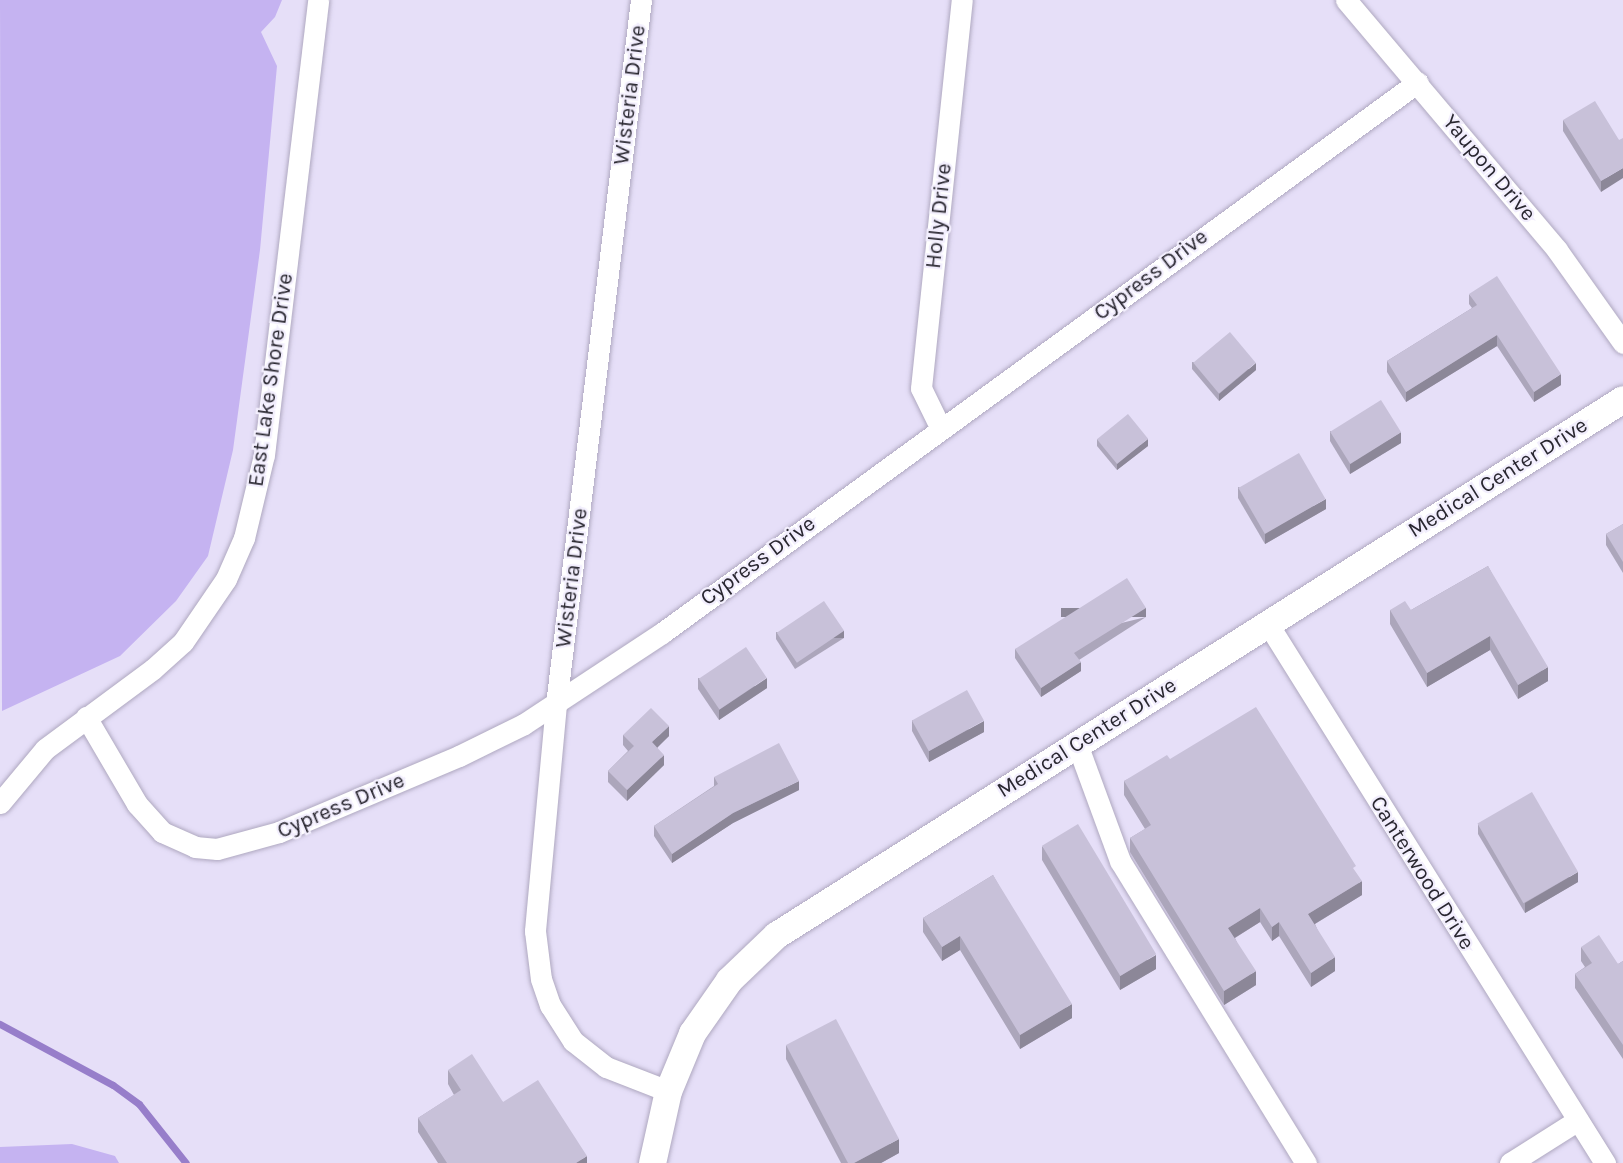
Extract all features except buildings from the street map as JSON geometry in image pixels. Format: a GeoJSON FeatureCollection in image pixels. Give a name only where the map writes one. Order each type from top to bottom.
{"type":"FeatureCollection","features":[{"type":"Feature","properties":{"kind":"street","name":"East Lake Shore Drive"},"geometry":{"type":"LineString","coordinates":[[0,803],[45,749],[153,669],[183,642],[226,579],[244,538],[264,455],[318,0]]}},
{"type":"Feature","properties":{"kind":"street","name":"Wisteria Drive"},"geometry":{"type":"LineString","coordinates":[[641,0],[556,704],[536,911],[541,979],[559,1023],[589,1056],[634,1079],[668,1091]]}},
{"type":"Feature","properties":{"kind":"street","name":"Holly Drive"},"geometry":{"type":"LineString","coordinates":[[940,427],[921,388],[962,0]]}},
{"type":"Feature","properties":{"kind":"street","name":"Yaupon Drive"},"geometry":{"type":"LineString","coordinates":[[1347,0],[1557,250],[1623,343]]}},
{"type":"Feature","properties":{"kind":"street","name":"Cypress Drive"},"geometry":{"type":"LineString","coordinates":[[86,717],[137,804],[162,832],[195,848],[217,849],[279,832],[459,756],[556,704],[662,633],[940,427],[1418,82]]}},
{"type":"Feature","properties":{"kind":"street","name":"Medical Center Drive"},"geometry":{"type":"LineString","coordinates":[[652,1163],[668,1091],[682,1053],[706,1010],[759,949],[815,908],[1623,399]]}},
{"type":"Feature","properties":{"kind":"street","name":"Canterwood Drive"},"geometry":{"type":"LineString","coordinates":[[1268,624],[1605,1163]]}},
{"type":"Feature","properties":{"kind":"street"},"geometry":{"type":"LineString","coordinates":[[1077,744],[1120,861],[1306,1163]]}},
{"type":"Feature","properties":{"kind":"street"},"geometry":{"type":"LineString","coordinates":[[1510,1163],[1578,1120]]}},
{"type":"Feature","properties":{"kind":"shaded area"},"geometry":{"type":"Polygon","coordinates":[[[0,0],[282,0],[275,17],[261,32],[277,66],[260,250],[233,450],[208,556],[176,601],[120,656],[2,711],[0,0]]]}},
{"type":"Feature","properties":{"kind":"shaded area"},"geometry":{"type":"Polygon","coordinates":[[[72,1144],[115,1156],[119,1163],[0,1163],[0,1147],[72,1144]]]}},
{"type":"Feature","properties":{"kind":"waterway"},"geometry":{"type":"LineString","coordinates":[[0,1024],[113,1085],[139,1104],[186,1163]]}}]}
